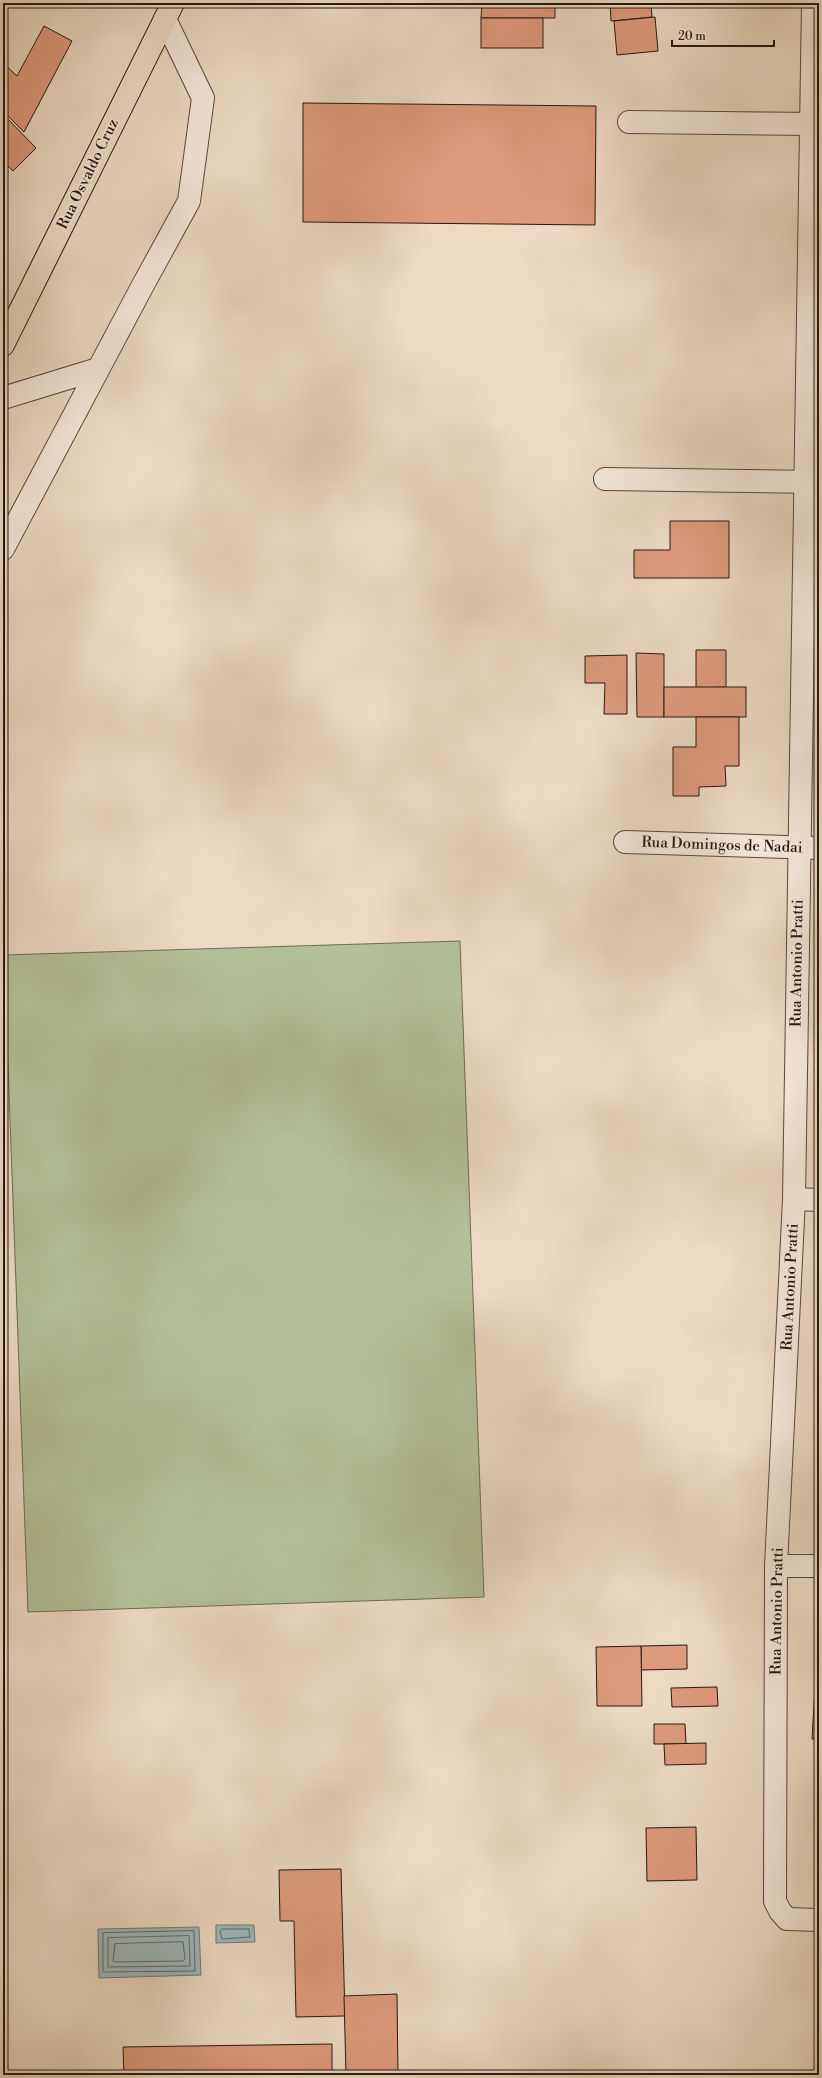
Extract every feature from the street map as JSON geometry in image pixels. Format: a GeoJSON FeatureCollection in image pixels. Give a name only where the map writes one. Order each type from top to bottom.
{"type":"FeatureCollection","features":[{"type":"Feature","properties":{"kind":"highway","name":"Rua Osvaldo Cruz"},"geometry":{"type":"LineString","coordinates":[[3,345],[169,11]]}},
{"type":"Feature","properties":{"kind":"street","name":"Rua Antonio Pratti"},"geometry":{"type":"LineString","coordinates":[[813,3],[815,124],[809,848],[776,1566],[775,1901],[780,1911],[787,1919],[819,1920]]}},
{"type":"Feature","properties":{"kind":"street"},"geometry":{"type":"LineString","coordinates":[[3,549],[189,201],[203,98],[169,11]]}},
{"type":"Feature","properties":{"kind":"street"},"geometry":{"type":"LineString","coordinates":[[629,122],[815,124]]}},
{"type":"Feature","properties":{"kind":"street"},"geometry":{"type":"LineString","coordinates":[[3,398],[98,369]]}},
{"type":"Feature","properties":{"kind":"street"},"geometry":{"type":"LineString","coordinates":[[605,479],[812,482]]}},
{"type":"Feature","properties":{"kind":"street","name":"Rua Domingos de Nadai"},"geometry":{"type":"LineString","coordinates":[[624,842],[809,848]]}},
{"type":"Feature","properties":{"kind":"street"},"geometry":{"type":"LineString","coordinates":[[794,1200],[819,1200]]}},
{"type":"Feature","properties":{"kind":"street"},"geometry":{"type":"LineString","coordinates":[[776,1566],[819,1566]]}},
{"type":"Feature","properties":{"kind":"green space"},"geometry":{"type":"Polygon","coordinates":[[[460,941],[484,1597],[28,1612],[4,955],[460,941]]]}},
{"type":"Feature","properties":{"kind":"water"},"geometry":{"type":"Polygon","coordinates":[[[216,1925],[254,1925],[255,1942],[216,1943],[216,1925]]]}},
{"type":"Feature","properties":{"kind":"water"},"geometry":{"type":"Polygon","coordinates":[[[199,1927],[201,1975],[99,1978],[98,1929],[199,1927]]]}},
{"type":"Feature","properties":{"kind":"building"},"geometry":{"type":"Polygon","coordinates":[[[482,3],[555,3],[555,18],[481,18],[482,3]]]}},
{"type":"Feature","properties":{"kind":"building"},"geometry":{"type":"Polygon","coordinates":[[[610,3],[651,3],[652,17],[611,21],[610,3]]]}},
{"type":"Feature","properties":{"kind":"building"},"geometry":{"type":"Polygon","coordinates":[[[655,17],[658,51],[617,55],[614,21],[655,17]]]}},
{"type":"Feature","properties":{"kind":"building"},"geometry":{"type":"Polygon","coordinates":[[[481,18],[543,18],[543,48],[481,48],[481,18]]]}},
{"type":"Feature","properties":{"kind":"building"},"geometry":{"type":"Polygon","coordinates":[[[44,26],[72,41],[24,132],[3,111],[3,63],[17,76],[44,26]]]}},
{"type":"Feature","properties":{"kind":"building"},"geometry":{"type":"Polygon","coordinates":[[[303,103],[596,106],[595,225],[303,222],[303,103]]]}},
{"type":"Feature","properties":{"kind":"building"},"geometry":{"type":"Polygon","coordinates":[[[3,114],[36,148],[13,171],[3,161],[3,114]]]}},
{"type":"Feature","properties":{"kind":"building"},"geometry":{"type":"Polygon","coordinates":[[[670,521],[729,521],[729,578],[634,578],[634,550],[670,550],[670,521]]]}},
{"type":"Feature","properties":{"kind":"building"},"geometry":{"type":"Polygon","coordinates":[[[696,650],[726,650],[726,687],[696,688],[696,650]]]}},
{"type":"Feature","properties":{"kind":"building"},"geometry":{"type":"Polygon","coordinates":[[[636,653],[664,654],[664,717],[637,717],[636,653]]]}},
{"type":"Feature","properties":{"kind":"building"},"geometry":{"type":"Polygon","coordinates":[[[627,655],[627,714],[604,714],[605,683],[585,683],[585,656],[627,655]]]}},
{"type":"Feature","properties":{"kind":"building"},"geometry":{"type":"Polygon","coordinates":[[[664,687],[746,687],[746,717],[664,717],[664,687]]]}},
{"type":"Feature","properties":{"kind":"building"},"geometry":{"type":"Polygon","coordinates":[[[696,717],[739,717],[739,766],[725,766],[726,786],[699,787],[699,796],[673,796],[673,747],[696,747],[696,717]]]}},
{"type":"Feature","properties":{"kind":"building"},"geometry":{"type":"Polygon","coordinates":[[[687,1645],[687,1669],[641,1670],[641,1646],[687,1645]]]}},
{"type":"Feature","properties":{"kind":"building"},"geometry":{"type":"Polygon","coordinates":[[[641,1646],[642,1706],[597,1706],[596,1647],[641,1646]]]}},
{"type":"Feature","properties":{"kind":"building"},"geometry":{"type":"Polygon","coordinates":[[[816,1672],[819,1672],[819,1739],[812,1739],[816,1672]]]}},
{"type":"Feature","properties":{"kind":"building"},"geometry":{"type":"Polygon","coordinates":[[[717,1687],[718,1706],[672,1707],[671,1688],[717,1687]]]}},
{"type":"Feature","properties":{"kind":"building"},"geometry":{"type":"Polygon","coordinates":[[[654,1724],[685,1724],[686,1744],[654,1744],[654,1724]]]}},
{"type":"Feature","properties":{"kind":"building"},"geometry":{"type":"Polygon","coordinates":[[[706,1743],[706,1764],[665,1765],[664,1744],[706,1743]]]}},
{"type":"Feature","properties":{"kind":"building"},"geometry":{"type":"Polygon","coordinates":[[[696,1827],[697,1880],[647,1881],[646,1828],[696,1827]]]}},
{"type":"Feature","properties":{"kind":"building"},"geometry":{"type":"Polygon","coordinates":[[[341,1869],[345,2016],[296,2017],[294,1921],[280,1921],[279,1870],[341,1869]]]}},
{"type":"Feature","properties":{"kind":"building"},"geometry":{"type":"Polygon","coordinates":[[[397,1994],[398,2075],[346,2075],[344,1996],[397,1994]]]}},
{"type":"Feature","properties":{"kind":"building"},"geometry":{"type":"Polygon","coordinates":[[[332,2044],[332,2075],[124,2075],[123,2047],[332,2044]]]}}]}
